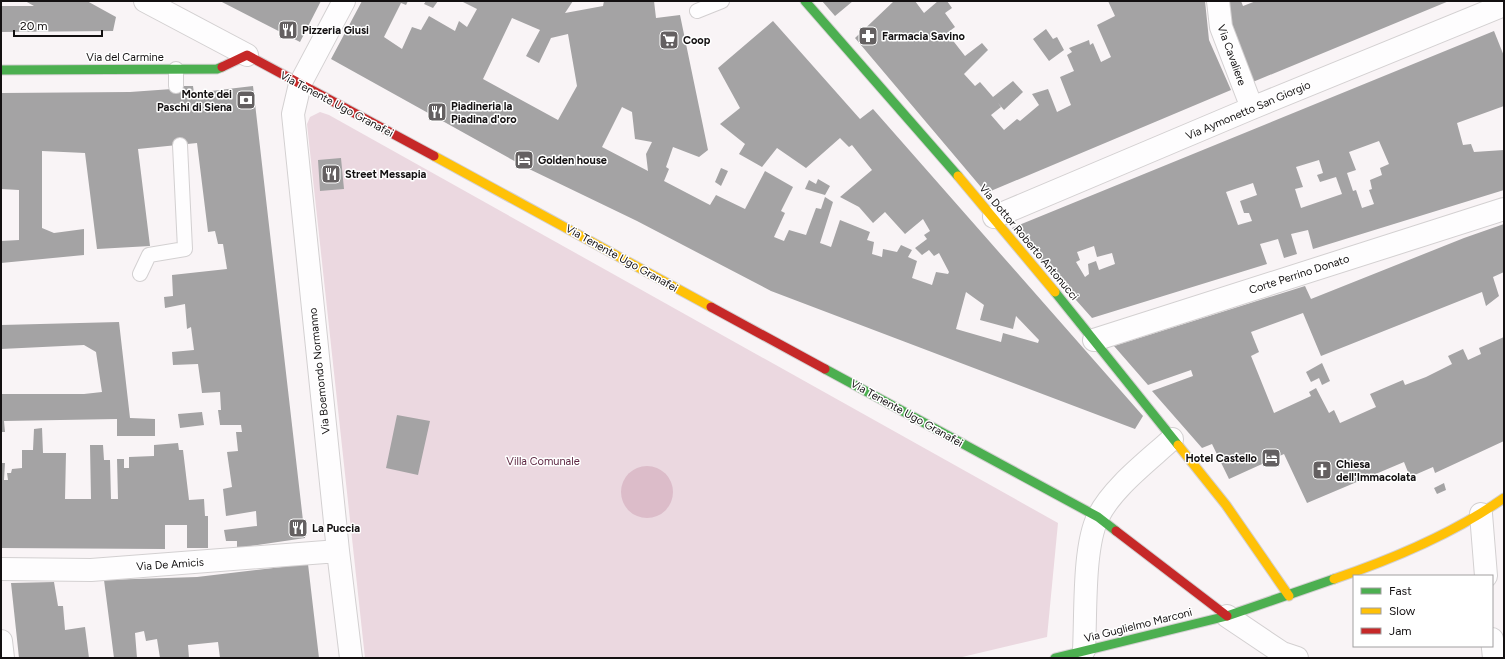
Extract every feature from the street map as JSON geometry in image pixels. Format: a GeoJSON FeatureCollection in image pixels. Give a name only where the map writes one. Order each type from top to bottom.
{"type":"FeatureCollection","features":[{"type":"Feature","properties":{"kind":"main road","name":"Via Dottor Roberto Antonucci"},"geometry":{"type":"LineString","coordinates":[[805,1],[994,217],[1226,505],[1290,596]]}},
{"type":"Feature","properties":{"kind":"main road","name":"Via del Carmine"},"geometry":{"type":"LineString","coordinates":[[1,70],[217,68],[247,55]]}},
{"type":"Feature","properties":{"kind":"main road","name":"Via Tenente Ugo Granafei"},"geometry":{"type":"LineString","coordinates":[[247,55],[1098,517],[1227,616]]}},
{"type":"Feature","properties":{"kind":"main road","name":"Via Guglielmo Marconi"},"geometry":{"type":"LineString","coordinates":[[1055,658],[1227,616],[1290,596],[1365,569],[1431,540],[1481,514],[1504,498]]}},
{"type":"Feature","properties":{"kind":"street","name":"Via Tenente Ugo Granafei"},"geometry":{"type":"LineString","coordinates":[[145,1],[247,55]]}},
{"type":"Feature","properties":{"kind":"street","name":"Via Boemondo Normanno"},"geometry":{"type":"LineString","coordinates":[[344,1],[300,84],[293,114],[338,551],[351,658]]}},
{"type":"Feature","properties":{"kind":"street","name":"Via Cavaliere"},"geometry":{"type":"LineString","coordinates":[[1218,1],[1221,27],[1252,108]]}},
{"type":"Feature","properties":{"kind":"street","name":"Via Aymonetto San Giorgio"},"geometry":{"type":"LineString","coordinates":[[994,217],[1252,108],[1504,5]]}},
{"type":"Feature","properties":{"kind":"street","name":"Corte Perrino Donato"},"geometry":{"type":"LineString","coordinates":[[1094,340],[1504,209]]}},
{"type":"Feature","properties":{"kind":"street"},"geometry":{"type":"LineString","coordinates":[[1084,650],[1089,549],[1098,517],[1115,494],[1172,439]]}},
{"type":"Feature","properties":{"kind":"street"},"geometry":{"type":"LineString","coordinates":[[1481,514],[1486,575]]}},
{"type":"Feature","properties":{"kind":"street","name":"Via De Amicis"},"geometry":{"type":"LineString","coordinates":[[1,569],[91,570],[338,551]]}},
{"type":"Feature","properties":{"kind":"street"},"geometry":{"type":"LineString","coordinates":[[1227,616],[1282,653],[1297,658]]}},
{"type":"Feature","properties":{"kind":"street"},"geometry":{"type":"LineString","coordinates":[[1,641],[3,658]]}},
{"type":"Feature","properties":{"kind":"street"},"geometry":{"type":"LineString","coordinates":[[1493,647],[1494,658]]}},
{"type":"Feature","properties":{"kind":"lane"},"geometry":{"type":"LineString","coordinates":[[697,11],[722,1]]}},
{"type":"Feature","properties":{"kind":"lane"},"geometry":{"type":"LineString","coordinates":[[176,69],[176,86]]}},
{"type":"Feature","properties":{"kind":"lane"},"geometry":{"type":"LineString","coordinates":[[140,274],[149,255],[185,249],[180,145]]}},
{"type":"Feature","properties":{"kind":"green space","name":"Villa Comunale"},"geometry":{"type":"Polygon","coordinates":[[[320,112],[329,115],[1058,523],[1047,637],[958,658],[365,658],[307,124],[310,117],[320,112]]]}},
{"type":"Feature","properties":{"kind":"shaded area"},"geometry":{"type":"Polygon","coordinates":[[[642,466],[652,466],[666,473],[673,487],[673,497],[666,511],[652,518],[642,518],[632,514],[625,507],[621,497],[621,487],[625,477],[632,470],[642,466]]]}},
{"type":"Feature","properties":{"kind":"building"},"geometry":{"type":"Polygon","coordinates":[[[25,1],[87,1],[116,17],[113,31],[1,32],[1,6],[34,6],[25,1]]]}},
{"type":"Feature","properties":{"kind":"building"},"geometry":{"type":"Polygon","coordinates":[[[220,1],[321,1],[300,42],[220,1]]]}},
{"type":"Feature","properties":{"kind":"building"},"geometry":{"type":"Polygon","coordinates":[[[362,1],[408,1],[406,5],[401,3],[384,37],[402,49],[412,27],[421,30],[429,16],[455,31],[459,21],[467,27],[477,9],[461,1],[573,1],[565,13],[603,6],[604,1],[654,1],[656,18],[680,15],[708,150],[699,157],[673,147],[666,167],[669,169],[664,181],[710,205],[716,195],[745,209],[765,171],[793,187],[781,211],[785,213],[774,237],[784,241],[789,230],[806,235],[816,208],[821,209],[825,197],[833,202],[820,243],[831,247],[840,220],[870,232],[867,240],[874,242],[872,254],[882,257],[883,249],[897,252],[901,245],[912,250],[908,257],[917,261],[912,278],[932,285],[936,272],[948,274],[949,272],[939,253],[934,256],[929,250],[922,255],[915,248],[927,239],[924,235],[930,231],[923,219],[905,234],[885,212],[873,223],[859,207],[840,197],[872,170],[852,145],[849,147],[840,138],[806,168],[777,148],[762,167],[739,154],[745,144],[720,124],[740,108],[718,68],[773,21],[860,119],[873,109],[1143,416],[1135,429],[771,291],[637,221],[527,168],[331,59],[362,1]],[[512,18],[483,79],[558,120],[577,86],[568,34],[551,38],[539,63],[526,56],[540,30],[512,18]],[[622,107],[602,147],[648,171],[646,154],[652,142],[635,139],[632,112],[622,107]],[[966,292],[956,329],[1001,342],[1003,333],[1038,343],[1039,340],[1016,316],[1013,329],[980,320],[984,305],[966,292]]]}},
{"type":"Feature","properties":{"kind":"building"},"geometry":{"type":"Polygon","coordinates":[[[426,1],[438,1],[433,8],[424,4],[426,1]]]}},
{"type":"Feature","properties":{"kind":"building"},"geometry":{"type":"Polygon","coordinates":[[[822,1],[853,1],[835,16],[822,1]]]}},
{"type":"Feature","properties":{"kind":"building"},"geometry":{"type":"Polygon","coordinates":[[[894,1],[915,1],[924,13],[938,1],[947,1],[952,8],[945,13],[955,27],[947,33],[965,56],[982,43],[988,50],[964,74],[975,86],[980,82],[993,97],[1013,81],[1023,92],[1004,110],[998,103],[1001,107],[991,115],[1004,130],[1017,119],[1020,121],[1039,105],[1032,94],[1048,89],[1057,112],[1071,105],[1060,77],[1074,71],[1067,55],[1072,52],[1069,48],[1089,40],[1090,45],[1093,43],[1101,62],[1111,57],[1097,25],[1115,16],[1108,1],[1205,1],[1209,40],[1231,90],[986,193],[855,38],[894,1]]]}},
{"type":"Feature","properties":{"kind":"building"},"geometry":{"type":"Polygon","coordinates":[[[1227,1],[1241,1],[1243,6],[1256,1],[1449,1],[1248,84],[1228,16],[1227,1]]]}},
{"type":"Feature","properties":{"kind":"building"},"geometry":{"type":"Polygon","coordinates":[[[1046,29],[1053,39],[1057,37],[1064,50],[1049,61],[1033,39],[1046,29]]]}},
{"type":"Feature","properties":{"kind":"building"},"geometry":{"type":"Polygon","coordinates":[[[1494,31],[1504,56],[1504,106],[1457,123],[1463,145],[1471,144],[1474,152],[1504,150],[1504,190],[1313,249],[1308,230],[1291,234],[1297,254],[1284,258],[1278,239],[1260,244],[1267,264],[1092,318],[1012,228],[1494,31]],[[1379,141],[1349,152],[1356,170],[1347,173],[1353,191],[1356,190],[1362,208],[1374,204],[1369,190],[1372,189],[1370,180],[1382,175],[1380,168],[1389,164],[1379,141]],[[1319,160],[1296,167],[1303,187],[1295,189],[1301,208],[1342,194],[1336,177],[1320,182],[1317,175],[1323,173],[1319,160]],[[1253,183],[1226,192],[1238,225],[1252,221],[1249,213],[1244,213],[1240,201],[1257,195],[1253,183]],[[1094,246],[1077,252],[1080,260],[1076,262],[1085,277],[1089,274],[1088,264],[1096,261],[1099,270],[1115,264],[1112,253],[1097,257],[1094,246]]]}},
{"type":"Feature","properties":{"kind":"building"},"geometry":{"type":"Polygon","coordinates":[[[176,86],[193,86],[194,93],[253,86],[305,538],[237,548],[237,541],[226,541],[224,530],[257,526],[256,511],[226,516],[223,489],[232,487],[227,452],[238,451],[236,432],[242,432],[241,425],[220,425],[218,410],[221,410],[220,392],[202,393],[198,364],[173,365],[172,352],[194,350],[191,327],[187,329],[185,304],[165,308],[164,297],[173,296],[172,275],[227,269],[223,244],[218,244],[215,231],[208,232],[197,143],[138,149],[150,246],[97,249],[85,153],[42,151],[42,228],[54,233],[84,229],[84,255],[1,263],[1,241],[19,240],[19,190],[1,189],[1,93],[130,92],[172,89],[176,86]]]}},
{"type":"Feature","properties":{"kind":"building","name":"Street Messapia"},"geometry":{"type":"Polygon","coordinates":[[[341,158],[344,189],[320,191],[318,160],[341,158]]]}},
{"type":"Feature","properties":{"kind":"building"},"geometry":{"type":"Polygon","coordinates":[[[721,168],[728,171],[721,186],[715,182],[721,168]]]}},
{"type":"Feature","properties":{"kind":"building"},"geometry":{"type":"Polygon","coordinates":[[[818,179],[830,186],[825,195],[805,189],[809,180],[816,184],[818,179]]]}},
{"type":"Feature","properties":{"kind":"building"},"geometry":{"type":"Polygon","coordinates":[[[1504,224],[1504,272],[1493,277],[1499,296],[1486,306],[1482,292],[1321,356],[1303,313],[1251,332],[1259,352],[1251,356],[1274,413],[1311,396],[1309,392],[1316,388],[1329,413],[1334,410],[1340,423],[1376,407],[1370,394],[1403,380],[1405,385],[1426,377],[1452,364],[1448,356],[1463,349],[1468,360],[1481,354],[1479,348],[1504,337],[1504,441],[1435,473],[1433,467],[1410,477],[1404,462],[1307,503],[1284,454],[1229,479],[1212,444],[1202,448],[1152,391],[1193,376],[1191,370],[1148,385],[1114,346],[1305,286],[1311,299],[1464,238],[1504,224]]]}},
{"type":"Feature","properties":{"kind":"building"},"geometry":{"type":"Polygon","coordinates":[[[119,322],[130,418],[155,419],[155,436],[117,436],[117,419],[4,421],[5,432],[1,432],[1,394],[84,394],[102,392],[96,352],[84,345],[1,349],[1,325],[119,322]]]}},
{"type":"Feature","properties":{"kind":"building"},"geometry":{"type":"Polygon","coordinates":[[[1322,363],[1330,381],[1322,385],[1319,378],[1311,382],[1306,372],[1322,363]]]}},
{"type":"Feature","properties":{"kind":"building"},"geometry":{"type":"Polygon","coordinates":[[[202,412],[204,425],[180,428],[178,414],[202,412]]]}},
{"type":"Feature","properties":{"kind":"building"},"geometry":{"type":"Polygon","coordinates":[[[397,415],[430,421],[418,475],[386,468],[397,415]]]}},
{"type":"Feature","properties":{"kind":"building"},"geometry":{"type":"Polygon","coordinates":[[[42,428],[43,453],[66,453],[65,499],[91,499],[90,445],[103,445],[104,460],[110,460],[111,499],[118,499],[117,459],[124,459],[124,468],[129,468],[129,457],[154,456],[154,445],[178,443],[179,450],[183,450],[189,500],[204,499],[205,516],[208,516],[208,548],[187,548],[187,525],[165,525],[165,549],[1,548],[1,463],[5,463],[4,480],[8,480],[7,473],[11,473],[12,469],[22,468],[22,450],[33,450],[34,429],[42,428]]]}},
{"type":"Feature","properties":{"kind":"building"},"geometry":{"type":"Polygon","coordinates":[[[1444,483],[1446,490],[1437,494],[1434,488],[1444,483]]]}},
{"type":"Feature","properties":{"kind":"building"},"geometry":{"type":"Polygon","coordinates":[[[308,564],[319,658],[220,658],[218,642],[188,645],[189,658],[160,658],[157,639],[146,641],[144,631],[135,633],[137,658],[114,658],[104,580],[197,577],[308,564]]]}},
{"type":"Feature","properties":{"kind":"building"},"geometry":{"type":"Polygon","coordinates":[[[54,582],[58,606],[63,606],[65,630],[85,627],[89,658],[19,658],[11,583],[54,582]]]}},
{"type":"Feature","properties":{"kind":"traffic: fast"},"geometry":{"type":"LineString","coordinates":[[805,1],[958,176]]}},
{"type":"Feature","properties":{"kind":"traffic: fast"},"geometry":{"type":"LineString","coordinates":[[1,70],[217,69],[222,67]]}},
{"type":"Feature","properties":{"kind":"traffic: fast"},"geometry":{"type":"LineString","coordinates":[[1055,292],[1178,445]]}},
{"type":"Feature","properties":{"kind":"traffic: fast"},"geometry":{"type":"LineString","coordinates":[[825,369],[1098,517],[1116,531]]}},
{"type":"Feature","properties":{"kind":"traffic: fast"},"geometry":{"type":"LineString","coordinates":[[1055,658],[1227,616],[1334,579]]}},
{"type":"Feature","properties":{"kind":"traffic: slow"},"geometry":{"type":"LineString","coordinates":[[434,156],[711,307]]}},
{"type":"Feature","properties":{"kind":"traffic: slow"},"geometry":{"type":"LineString","coordinates":[[958,176],[1055,292]]}},
{"type":"Feature","properties":{"kind":"traffic: slow"},"geometry":{"type":"LineString","coordinates":[[1178,445],[1226,505],[1289,596]]}},
{"type":"Feature","properties":{"kind":"traffic: slow"},"geometry":{"type":"LineString","coordinates":[[1334,579],[1400,554],[1443,534],[1464,523],[1504,498]]}},
{"type":"Feature","properties":{"kind":"traffic: jam"},"geometry":{"type":"LineString","coordinates":[[222,67],[247,55],[434,156]]}},
{"type":"Feature","properties":{"kind":"traffic: jam"},"geometry":{"type":"LineString","coordinates":[[711,307],[825,369]]}},
{"type":"Feature","properties":{"kind":"traffic: jam"},"geometry":{"type":"LineString","coordinates":[[1116,531],[1227,616]]}},
{"type":"Feature","properties":{"kind":"place","name":"Pizzeria Giusi"},"geometry":{"type":"Point","coordinates":[288,30]}},
{"type":"Feature","properties":{"kind":"place","name":"Farmacia Savino"},"geometry":{"type":"Point","coordinates":[868,36]}},
{"type":"Feature","properties":{"kind":"place","name":"Coop"},"geometry":{"type":"Point","coordinates":[669,40]}},
{"type":"Feature","properties":{"kind":"place","name":"Monte dei Paschi di Siena"},"geometry":{"type":"Point","coordinates":[246,100]}},
{"type":"Feature","properties":{"kind":"place","name":"Piadineria la Piadina d'oro"},"geometry":{"type":"Point","coordinates":[437,112]}},
{"type":"Feature","properties":{"kind":"place","name":"Golden house"},"geometry":{"type":"Point","coordinates":[524,160]}},
{"type":"Feature","properties":{"kind":"place","name":"Street Messapia"},"geometry":{"type":"Point","coordinates":[331,174]}},
{"type":"Feature","properties":{"kind":"place","name":"Hotel Castello"},"geometry":{"type":"Point","coordinates":[1271,458]}},
{"type":"Feature","properties":{"kind":"place","name":"Chiesa dell'Immacolata"},"geometry":{"type":"Point","coordinates":[1322,470]}},
{"type":"Feature","properties":{"kind":"place","name":"La Puccia"},"geometry":{"type":"Point","coordinates":[298,528]}}]}
